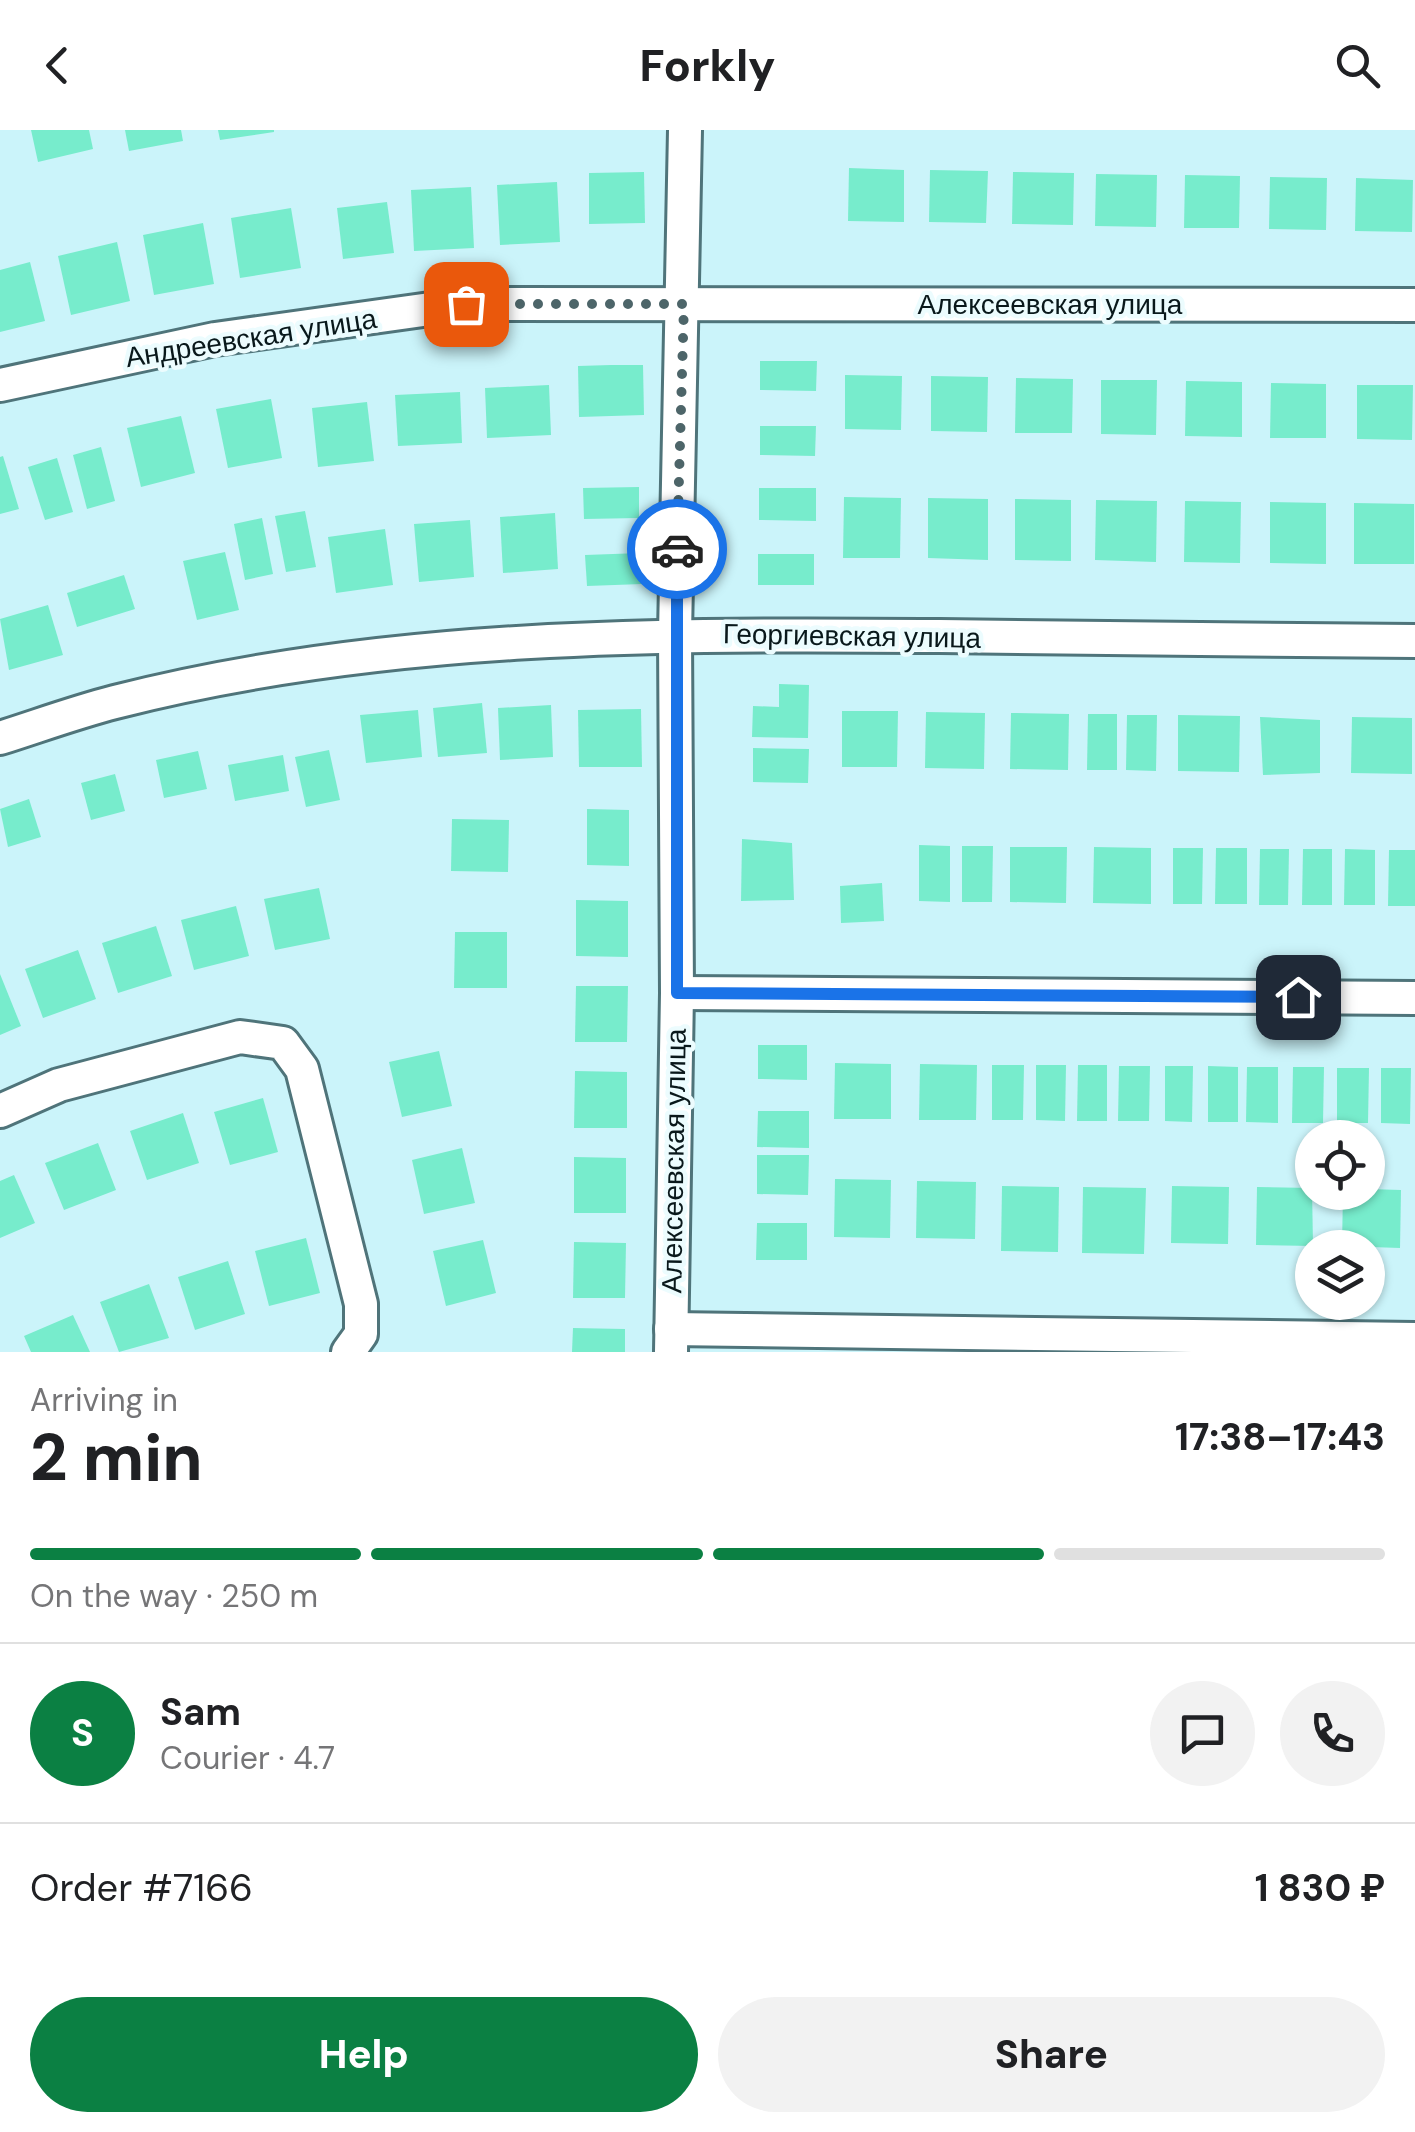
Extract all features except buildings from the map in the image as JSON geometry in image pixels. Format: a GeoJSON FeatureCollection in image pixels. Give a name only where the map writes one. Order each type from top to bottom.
{"type":"FeatureCollection","features":[{"type":"Feature","properties":{"kind":"street","name":"Алексеевская улица"},"geometry":{"type":"LineString","coordinates":[[685,130],[675,634],[677,993],[671,1340],[1415,1339]]}},
{"type":"Feature","properties":{"kind":"street","name":"Андреевская улица"},"geometry":{"type":"LineString","coordinates":[[0,385],[215,339],[466,304],[684,304]]}},
{"type":"Feature","properties":{"kind":"street","name":"Алексеевская улица"},"geometry":{"type":"LineString","coordinates":[[684,304],[1415,305]]}},
{"type":"Feature","properties":{"kind":"street","name":"Георгиевская улица"},"geometry":{"type":"LineString","coordinates":[[0,738],[114,702],[314,663],[504,642],[675,634],[1415,641]]}},
{"type":"Feature","properties":{"kind":"street","name":"Алексеевская улица"},"geometry":{"type":"LineString","coordinates":[[677,993],[1415,998]]}},
{"type":"Feature","properties":{"kind":"street"},"geometry":{"type":"LineString","coordinates":[[0,1111],[59,1085],[240,1036],[283,1043],[302,1069],[361,1304],[361,1334],[348,1352]]}},
{"type":"Feature","properties":{"kind":"way so far"},"geometry":{"type":"LineString","coordinates":[[466,304],[684,304],[677,549]]}},
{"type":"Feature","properties":{"kind":"route"},"geometry":{"type":"LineString","coordinates":[[677,549],[677,993],[1298,997]]}}]}
